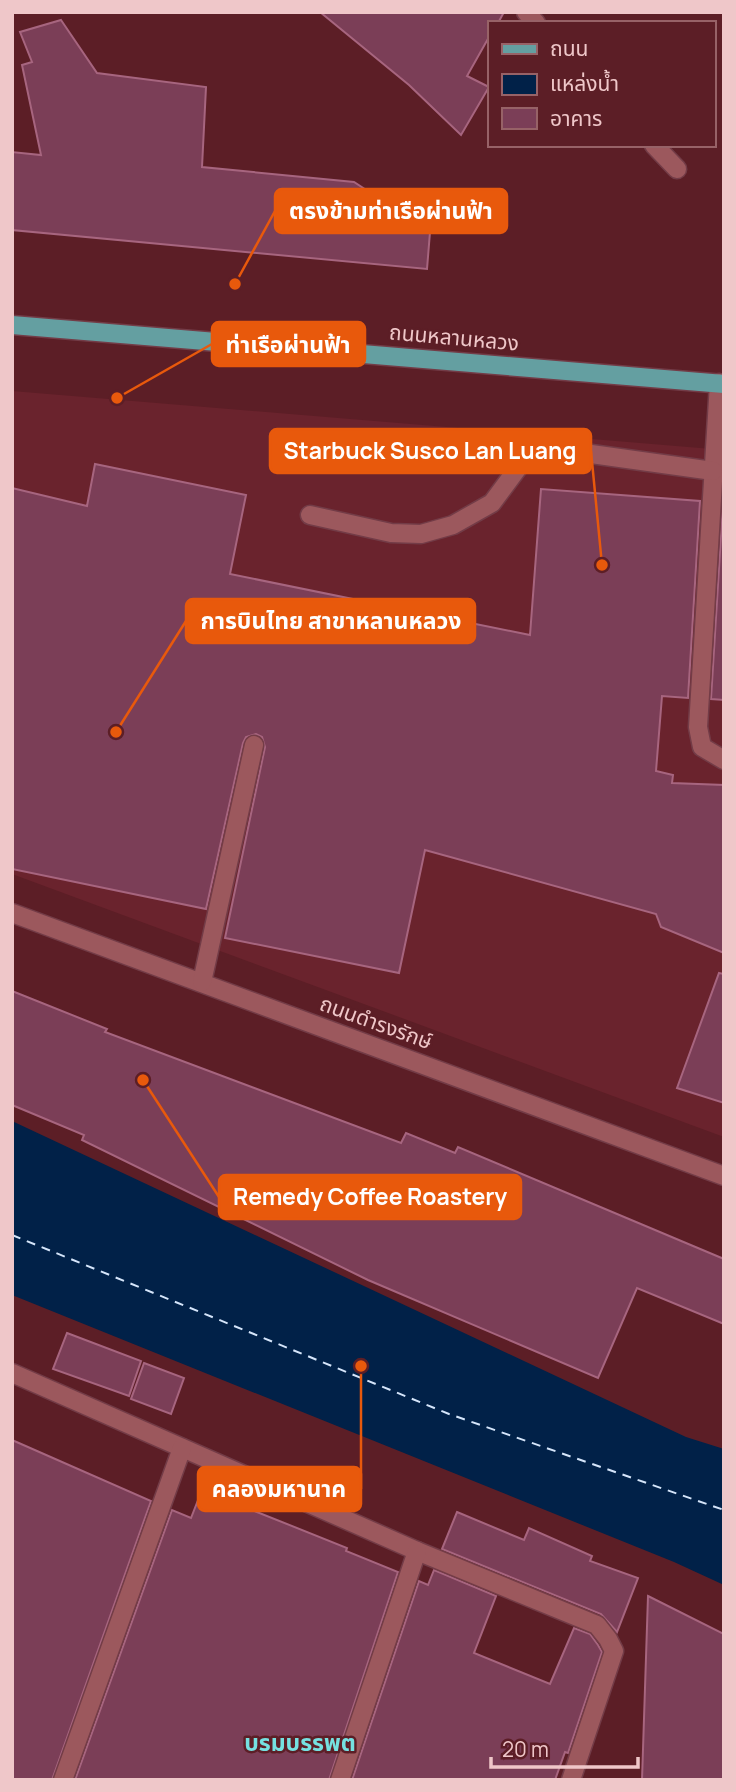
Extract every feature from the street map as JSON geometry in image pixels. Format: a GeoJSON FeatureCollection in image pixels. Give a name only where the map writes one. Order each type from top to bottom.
{"type":"FeatureCollection","features":[{"type":"Feature","properties":{"kind":"main road","name":"ถนนหลานหลวง"},"geometry":{"type":"LineString","coordinates":[[12,325],[721,384]]}},
{"type":"Feature","properties":{"kind":"street"},"geometry":{"type":"LineString","coordinates":[[656,147],[677,169]]}},
{"type":"Feature","properties":{"kind":"street"},"geometry":{"type":"LineString","coordinates":[[721,384],[713,471],[698,727],[702,747],[724,760]]}},
{"type":"Feature","properties":{"kind":"street"},"geometry":{"type":"LineString","coordinates":[[310,516],[391,533],[421,534],[453,525],[492,503],[533,449],[541,447],[713,471]]}},
{"type":"Feature","properties":{"kind":"street"},"geometry":{"type":"LineString","coordinates":[[202,982],[254,745]]}},
{"type":"Feature","properties":{"kind":"street","name":"ถนนดำรงรักษ์"},"geometry":{"type":"LineString","coordinates":[[12,913],[724,1176]]}},
{"type":"Feature","properties":{"kind":"street"},"geometry":{"type":"LineString","coordinates":[[12,1373],[418,1551],[597,1625],[614,1651],[570,1780]]}},
{"type":"Feature","properties":{"kind":"street"},"geometry":{"type":"LineString","coordinates":[[63,1780],[182,1448]]}},
{"type":"Feature","properties":{"kind":"street"},"geometry":{"type":"LineString","coordinates":[[340,1780],[418,1551]]}},
{"type":"Feature","properties":{"kind":"shaded area"},"geometry":{"type":"Polygon","coordinates":[[[12,391],[724,450],[724,1137],[12,874],[12,391]]]}},
{"type":"Feature","properties":{"kind":"water"},"geometry":{"type":"Polygon","coordinates":[[[12,1121],[686,1437],[724,1449],[724,1585],[674,1562],[12,1295],[12,1121]]]}},
{"type":"Feature","properties":{"kind":"building"},"geometry":{"type":"Polygon","coordinates":[[[320,12],[504,12],[499,21],[488,21],[488,39],[467,76],[488,89],[461,135],[409,85],[320,12]]]}},
{"type":"Feature","properties":{"kind":"building"},"geometry":{"type":"Polygon","coordinates":[[[61,20],[97,73],[206,87],[202,167],[354,182],[430,232],[427,269],[12,230],[12,152],[41,155],[22,65],[32,62],[20,32],[61,20]]]}},
{"type":"Feature","properties":{"kind":"building"},"geometry":{"type":"Polygon","coordinates":[[[95,464],[246,495],[230,574],[530,635],[541,489],[700,501],[688,698],[662,696],[656,771],[673,775],[672,783],[724,785],[724,953],[661,927],[656,914],[425,850],[399,973],[225,938],[265,747],[262,737],[256,734],[246,737],[243,743],[206,909],[12,869],[12,488],[87,506],[95,464]]]}},
{"type":"Feature","properties":{"kind":"building"},"geometry":{"type":"Polygon","coordinates":[[[724,503],[724,700],[711,699],[724,503]]]}},
{"type":"Feature","properties":{"kind":"building"},"geometry":{"type":"Polygon","coordinates":[[[719,973],[724,974],[724,1103],[677,1088],[719,973]]]}},
{"type":"Feature","properties":{"kind":"building"},"geometry":{"type":"Polygon","coordinates":[[[12,991],[107,1029],[105,1032],[401,1143],[406,1133],[455,1153],[458,1147],[724,1259],[724,1324],[637,1288],[598,1378],[368,1280],[82,1140],[84,1135],[12,1105],[12,991]]]}},
{"type":"Feature","properties":{"kind":"building"},"geometry":{"type":"Polygon","coordinates":[[[67,1333],[141,1361],[129,1396],[53,1369],[67,1333]]]}},
{"type":"Feature","properties":{"kind":"building"},"geometry":{"type":"Polygon","coordinates":[[[144,1363],[184,1378],[171,1414],[131,1399],[144,1363]]]}},
{"type":"Feature","properties":{"kind":"building"},"geometry":{"type":"Polygon","coordinates":[[[12,1440],[151,1501],[52,1780],[12,1780],[12,1440]]]}},
{"type":"Feature","properties":{"kind":"building"},"geometry":{"type":"Polygon","coordinates":[[[202,1490],[347,1548],[346,1551],[398,1572],[329,1780],[75,1780],[172,1510],[191,1518],[202,1490]]]}},
{"type":"Feature","properties":{"kind":"building"},"geometry":{"type":"Polygon","coordinates":[[[457,1512],[524,1540],[529,1528],[592,1556],[590,1561],[638,1578],[617,1632],[601,1614],[442,1549],[457,1512]]]}},
{"type":"Feature","properties":{"kind":"building"},"geometry":{"type":"Polygon","coordinates":[[[434,1570],[496,1596],[474,1653],[550,1684],[574,1628],[590,1634],[598,1645],[602,1652],[568,1753],[565,1752],[555,1780],[352,1780],[419,1581],[428,1585],[434,1570]]]}},
{"type":"Feature","properties":{"kind":"building"},"geometry":{"type":"Polygon","coordinates":[[[648,1596],[724,1634],[724,1780],[642,1780],[648,1596]]]}},
{"type":"Feature","properties":{"kind":"ferry route"},"geometry":{"type":"LineString","coordinates":[[12,1235],[449,1414],[724,1510]]}},
{"type":"Feature","properties":{"kind":"place","name":"ตรงข้ามท่าเรือผ่านฟ้า"},"geometry":{"type":"Point","coordinates":[235,284]}},
{"type":"Feature","properties":{"kind":"place","name":"ท่าเรือผ่านฟ้า"},"geometry":{"type":"Point","coordinates":[117,398]}},
{"type":"Feature","properties":{"kind":"place","name":"Starbuck Susco Lan Luang"},"geometry":{"type":"Point","coordinates":[602,565]}},
{"type":"Feature","properties":{"kind":"place","name":"การบินไทย สาขาหลานหลวง"},"geometry":{"type":"Point","coordinates":[116,732]}},
{"type":"Feature","properties":{"kind":"place","name":"Remedy Coffee Roastery"},"geometry":{"type":"Point","coordinates":[143,1080]}},
{"type":"Feature","properties":{"kind":"place","name":"คลองมหานาค"},"geometry":{"type":"Point","coordinates":[361,1366]}},
{"type":"Feature","properties":{"kind":"district","name":"บรมบรรพต"},"geometry":{"type":"Point","coordinates":[300,1743]}}]}
